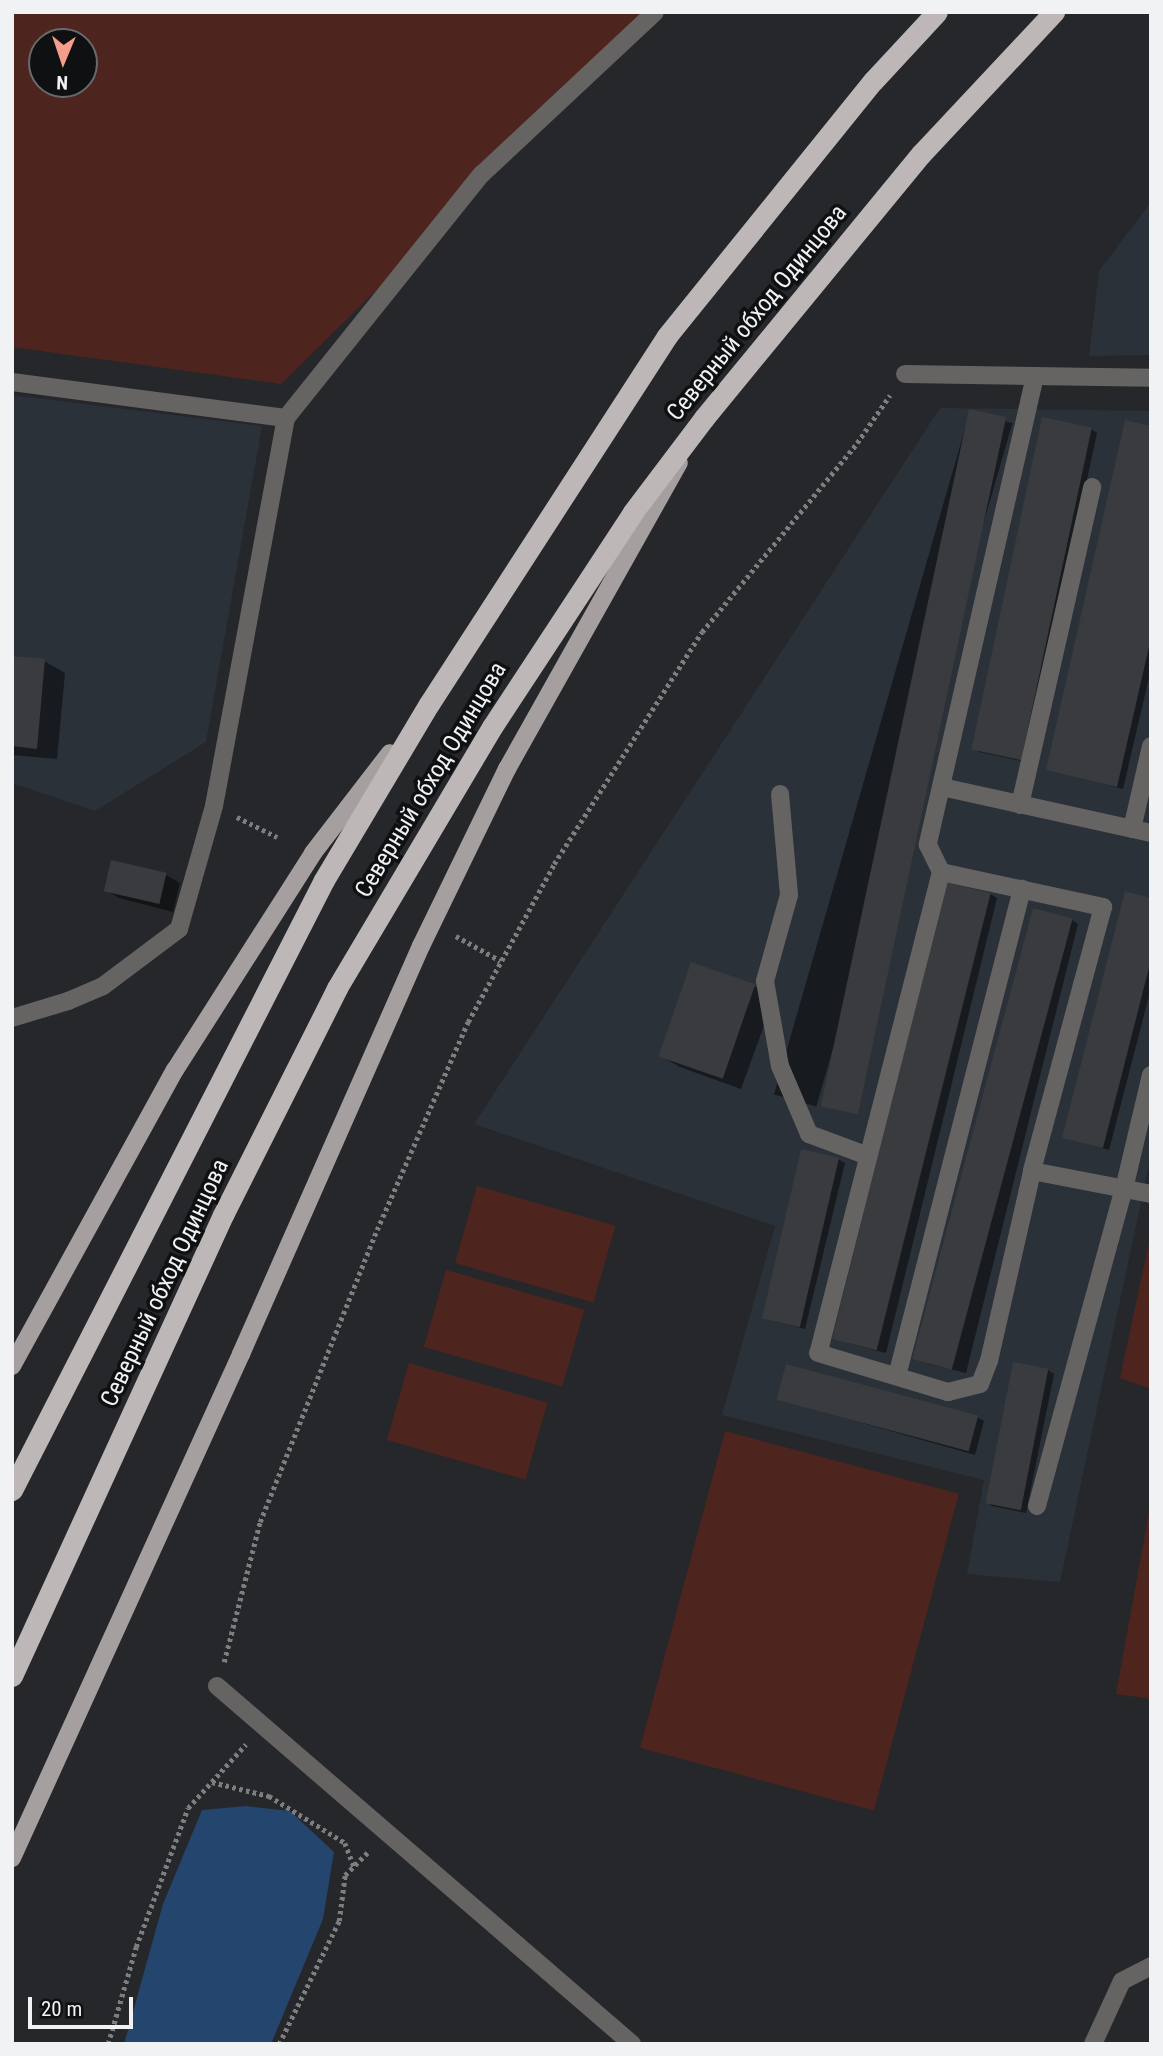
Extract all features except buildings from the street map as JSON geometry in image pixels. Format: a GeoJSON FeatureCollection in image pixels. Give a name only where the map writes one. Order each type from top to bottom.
{"type":"FeatureCollection","features":[{"type":"Feature","properties":{"kind":"highway","name":"Северный обход Одинцова"},"geometry":{"type":"LineString","coordinates":[[12,1490],[324,880],[429,704],[667,336],[873,81],[937,12]]}},
{"type":"Feature","properties":{"kind":"highway","name":"Северный обход Одинцова"},"geometry":{"type":"LineString","coordinates":[[12,1676],[223,1215],[337,988],[492,727],[633,512],[704,418],[921,153],[1054,12]]}},
{"type":"Feature","properties":{"kind":"main road"},"geometry":{"type":"LineString","coordinates":[[12,1858],[241,1354],[421,946],[507,769],[704,418]]}},
{"type":"Feature","properties":{"kind":"main road"},"geometry":{"type":"LineString","coordinates":[[12,1366],[175,1070],[313,853],[429,704]]}},
{"type":"Feature","properties":{"kind":"lane"},"geometry":{"type":"LineString","coordinates":[[12,1018],[68,1001],[103,986],[179,929],[214,806],[286,418],[481,175],[654,12]]}},
{"type":"Feature","properties":{"kind":"lane"},"geometry":{"type":"LineString","coordinates":[[905,374],[1151,378]]}},
{"type":"Feature","properties":{"kind":"lane"},"geometry":{"type":"LineString","coordinates":[[942,872],[1103,907],[1032,1171],[989,1361],[980,1384],[948,1392],[818,1353],[942,872],[928,845],[1035,376]]}},
{"type":"Feature","properties":{"kind":"lane"},"geometry":{"type":"LineString","coordinates":[[12,382],[286,418]]}},
{"type":"Feature","properties":{"kind":"lane"},"geometry":{"type":"LineString","coordinates":[[1020,805],[1092,487]]}},
{"type":"Feature","properties":{"kind":"lane"},"geometry":{"type":"LineString","coordinates":[[1132,829],[1151,746]]}},
{"type":"Feature","properties":{"kind":"lane"},"geometry":{"type":"LineString","coordinates":[[942,787],[1151,833]]}},
{"type":"Feature","properties":{"kind":"lane"},"geometry":{"type":"LineString","coordinates":[[779,794],[789,895],[765,981],[780,1066],[808,1134],[868,1156]]}},
{"type":"Feature","properties":{"kind":"lane"},"geometry":{"type":"LineString","coordinates":[[897,1376],[1022,889]]}},
{"type":"Feature","properties":{"kind":"lane"},"geometry":{"type":"LineString","coordinates":[[1038,1506],[1124,1189],[1151,1075]]}},
{"type":"Feature","properties":{"kind":"lane"},"geometry":{"type":"LineString","coordinates":[[1032,1171],[1151,1194]]}},
{"type":"Feature","properties":{"kind":"lane"},"geometry":{"type":"LineString","coordinates":[[217,1686],[632,2044]]}},
{"type":"Feature","properties":{"kind":"lane"},"geometry":{"type":"LineString","coordinates":[[1093,2044],[1122,1981],[1151,1966]]}},
{"type":"Feature","properties":{"kind":"path"},"geometry":{"type":"LineString","coordinates":[[217,1686],[260,1522],[383,1217],[468,1022],[554,863],[702,632],[857,443],[905,374]]}},
{"type":"Feature","properties":{"kind":"path"},"geometry":{"type":"LineString","coordinates":[[256,827],[277,837]]}},
{"type":"Feature","properties":{"kind":"path"},"geometry":{"type":"LineString","coordinates":[[456,936],[501,961]]}},
{"type":"Feature","properties":{"kind":"path"},"geometry":{"type":"LineString","coordinates":[[108,2044],[136,1947],[188,1808],[263,1726]]}},
{"type":"Feature","properties":{"kind":"path"},"geometry":{"type":"LineString","coordinates":[[212,1782],[269,1796],[345,1843],[354,1866]]}},
{"type":"Feature","properties":{"kind":"path"},"geometry":{"type":"LineString","coordinates":[[279,2044],[338,1921],[345,1875],[387,1832]]}},
{"type":"Feature","properties":{"kind":"shaded area"},"geometry":{"type":"Polygon","coordinates":[[[12,12],[659,12],[281,384],[12,347],[12,12]]]}},
{"type":"Feature","properties":{"kind":"shaded area"},"geometry":{"type":"Polygon","coordinates":[[[1151,202],[1151,355],[1089,356],[1099,271],[1151,202]]]}},
{"type":"Feature","properties":{"kind":"shaded area"},"geometry":{"type":"Polygon","coordinates":[[[12,395],[262,426],[206,742],[95,811],[12,783],[12,395]]]}},
{"type":"Feature","properties":{"kind":"shaded area"},"geometry":{"type":"Polygon","coordinates":[[[940,408],[1151,411],[1151,1155],[1060,1582],[967,1574],[984,1480],[722,1415],[775,1226],[474,1124],[940,408]]]}},
{"type":"Feature","properties":{"kind":"shaded area"},"geometry":{"type":"Polygon","coordinates":[[[477,1186],[615,1226],[593,1303],[455,1263],[477,1186]]]}},
{"type":"Feature","properties":{"kind":"shaded area"},"geometry":{"type":"Polygon","coordinates":[[[1151,1233],[1151,1389],[1120,1378],[1151,1233]]]}},
{"type":"Feature","properties":{"kind":"shaded area"},"geometry":{"type":"Polygon","coordinates":[[[446,1270],[584,1310],[562,1387],[424,1347],[446,1270]]]}},
{"type":"Feature","properties":{"kind":"shaded area"},"geometry":{"type":"Polygon","coordinates":[[[409,1363],[547,1403],[525,1480],[387,1440],[409,1363]]]}},
{"type":"Feature","properties":{"kind":"shaded area"},"geometry":{"type":"Polygon","coordinates":[[[725,1431],[959,1494],[874,1810],[640,1748],[725,1431]]]}},
{"type":"Feature","properties":{"kind":"shaded area"},"geometry":{"type":"Polygon","coordinates":[[[1151,1501],[1151,1699],[1116,1694],[1151,1501]]]}},
{"type":"Feature","properties":{"kind":"water"},"geometry":{"type":"Polygon","coordinates":[[[246,1806],[290,1811],[334,1852],[323,1919],[271,2044],[124,2044],[163,1904],[202,1810],[246,1806]]]}}]}
